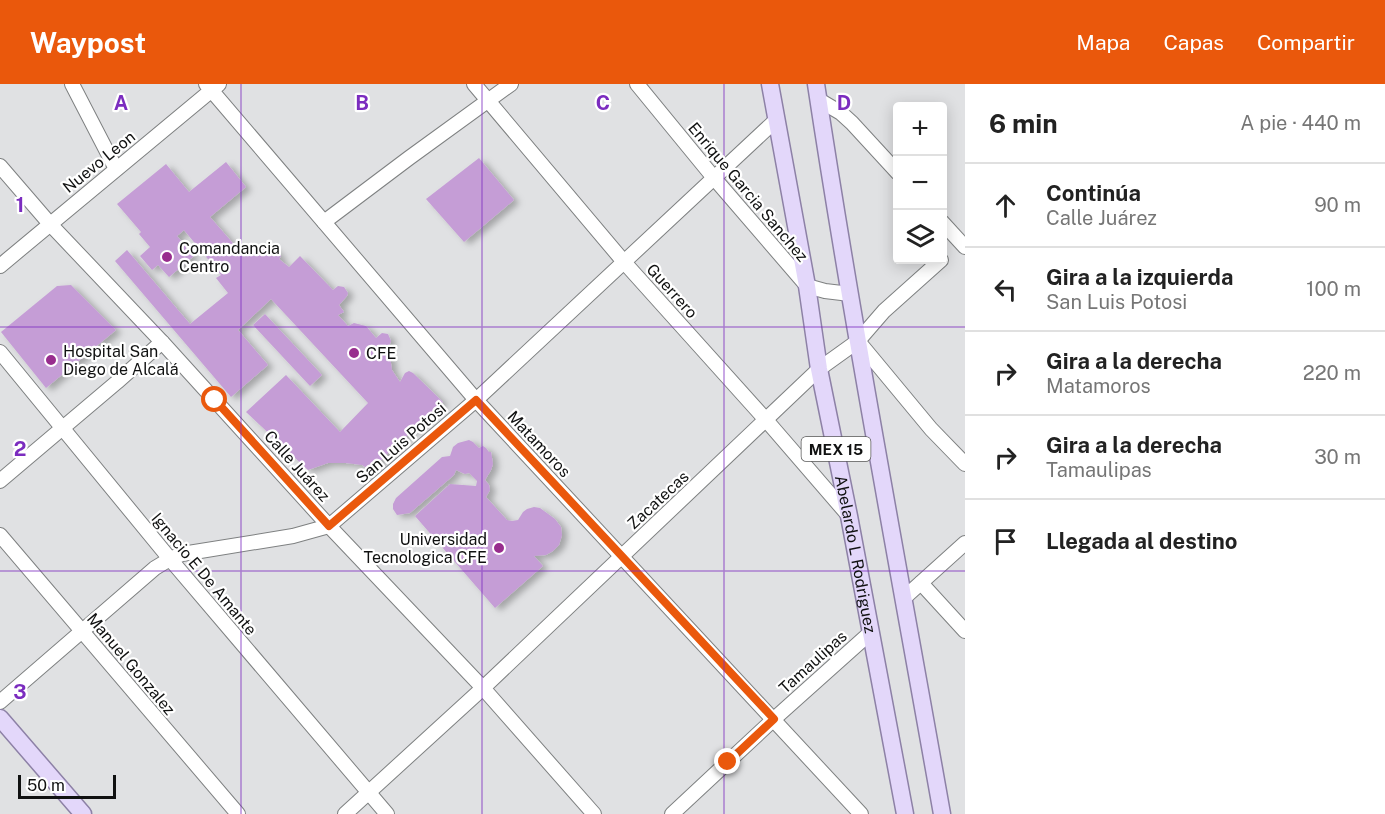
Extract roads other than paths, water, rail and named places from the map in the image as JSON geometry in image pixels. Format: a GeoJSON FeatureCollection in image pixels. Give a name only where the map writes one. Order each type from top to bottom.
{"type":"FeatureCollection","features":[{"type":"Feature","properties":{"kind":"main road","name":"Abelardo L Rodriguez"},"geometry":{"type":"LineString","coordinates":[[770,84],[807,286],[819,369],[905,814]]}},
{"type":"Feature","properties":{"kind":"main road","name":"MEX 15"},"geometry":{"type":"LineString","coordinates":[[818,92],[858,341],[942,814]]}},
{"type":"Feature","properties":{"kind":"main road"},"geometry":{"type":"LineString","coordinates":[[0,718],[83,814]]}},
{"type":"Feature","properties":{"kind":"street"},"geometry":{"type":"LineString","coordinates":[[72,84],[116,169]]}},
{"type":"Feature","properties":{"kind":"street","name":"Guerrero"},"geometry":{"type":"LineString","coordinates":[[474,84],[624,262],[849,516]]}},
{"type":"Feature","properties":{"kind":"street"},"geometry":{"type":"LineString","coordinates":[[324,222],[511,84]]}},
{"type":"Feature","properties":{"kind":"street","name":"Enrique Garcia Sanchez"},"geometry":{"type":"LineString","coordinates":[[637,84],[807,286],[850,294]]}},
{"type":"Feature","properties":{"kind":"street","name":"Nuevo Leon"},"geometry":{"type":"LineString","coordinates":[[0,266],[212,86]]}},
{"type":"Feature","properties":{"kind":"street","name":"Matamoros"},"geometry":{"type":"LineString","coordinates":[[212,86],[476,400],[861,814]]}},
{"type":"Feature","properties":{"kind":"street"},"geometry":{"type":"LineString","coordinates":[[818,92],[852,123],[893,169]]}},
{"type":"Feature","properties":{"kind":"street","name":"San Luis Potosi"},"geometry":{"type":"LineString","coordinates":[[0,702],[155,568],[170,559],[182,554],[293,536],[329,526],[476,400],[776,121]]}},
{"type":"Feature","properties":{"kind":"street","name":"Calle Juárez"},"geometry":{"type":"LineString","coordinates":[[0,165],[50,224],[162,342],[329,526],[483,688],[594,814]]}},
{"type":"Feature","properties":{"kind":"street"},"geometry":{"type":"LineString","coordinates":[[947,227],[963,243]]}},
{"type":"Feature","properties":{"kind":"street","name":"Zacatecas"},"geometry":{"type":"LineString","coordinates":[[947,255],[963,243]]}},
{"type":"Feature","properties":{"kind":"street","name":"Zacatecas"},"geometry":{"type":"LineString","coordinates":[[345,814],[483,688],[819,369],[858,341],[884,311],[936,264]]}},
{"type":"Feature","properties":{"kind":"street"},"geometry":{"type":"LineString","coordinates":[[858,341],[931,429],[965,464]]}},
{"type":"Feature","properties":{"kind":"street"},"geometry":{"type":"LineString","coordinates":[[0,480],[162,342]]}},
{"type":"Feature","properties":{"kind":"street","name":"Ignacio E De Amante"},"geometry":{"type":"LineString","coordinates":[[0,352],[170,559],[387,814]]}},
{"type":"Feature","properties":{"kind":"street","name":"Manuel Gonzalez"},"geometry":{"type":"LineString","coordinates":[[0,535],[238,814]]}},
{"type":"Feature","properties":{"kind":"street"},"geometry":{"type":"LineString","coordinates":[[904,598],[965,543]]}},
{"type":"Feature","properties":{"kind":"street"},"geometry":{"type":"LineString","coordinates":[[921,583],[965,631]]}},
{"type":"Feature","properties":{"kind":"street","name":"Tamaulipas"},"geometry":{"type":"LineString","coordinates":[[672,814],[870,633]]}},
{"type":"Feature","properties":{"kind":"place","name":"Comandancia Centro"},"geometry":{"type":"Point","coordinates":[167,257]}},
{"type":"Feature","properties":{"kind":"place","name":"CFE"},"geometry":{"type":"Point","coordinates":[354,353]}},
{"type":"Feature","properties":{"kind":"place","name":"Hospital San Diego de Alcalá"},"geometry":{"type":"Point","coordinates":[51,360]}},
{"type":"Feature","properties":{"kind":"place","name":"Universidad Tecnologica CFE"},"geometry":{"type":"Point","coordinates":[499,548]}}]}
